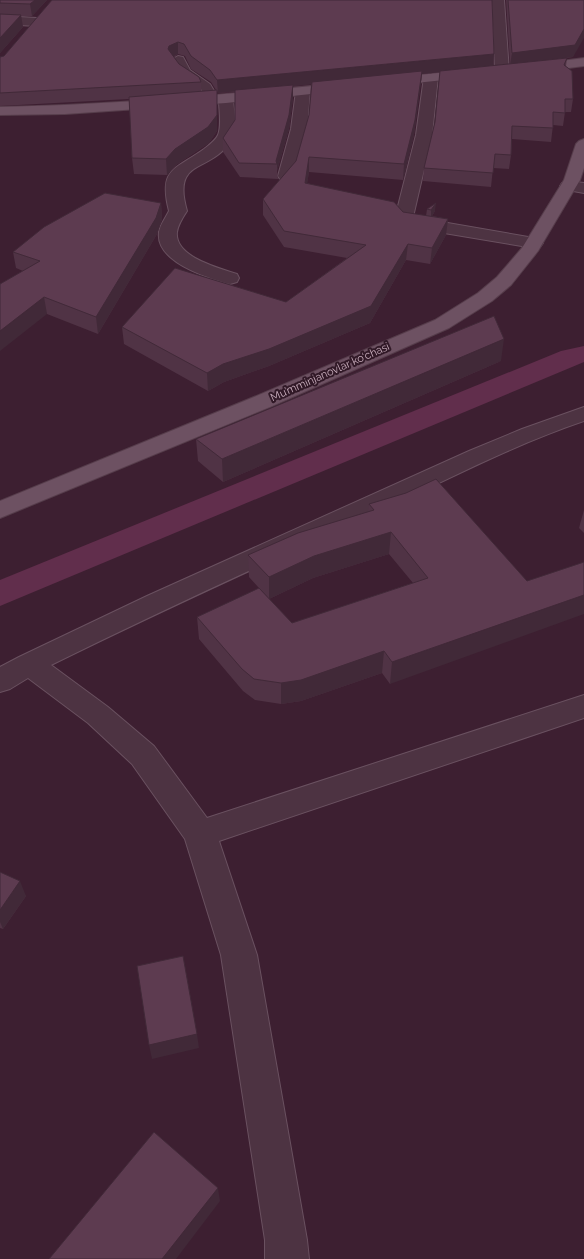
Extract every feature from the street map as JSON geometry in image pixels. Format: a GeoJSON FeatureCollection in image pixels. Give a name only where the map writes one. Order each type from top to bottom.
{"type":"FeatureCollection","features":[{"type":"Feature","properties":{"kind":"main road"},"geometry":{"type":"LineString","coordinates":[[0,111],[65,110],[219,100],[584,62]]}},
{"type":"Feature","properties":{"kind":"main road","name":"Mu’mminjanovlar ko‘chasi"},"geometry":{"type":"LineString","coordinates":[[0,510],[262,402],[442,324],[491,292],[504,281],[576,187],[582,154]]}},
{"type":"Feature","properties":{"kind":"street"},"geometry":{"type":"LineString","coordinates":[[498,0],[502,72]]}},
{"type":"Feature","properties":{"kind":"street"},"geometry":{"type":"LineString","coordinates":[[0,20],[40,18],[26,34]]}},
{"type":"Feature","properties":{"kind":"street"},"geometry":{"type":"LineString","coordinates":[[178,60],[186,74],[203,84],[219,100],[225,136],[218,146],[208,154],[184,166],[174,180],[174,200],[178,211],[168,233],[169,242],[182,258],[203,270],[230,278]]}},
{"type":"Feature","properties":{"kind":"street"},"geometry":{"type":"LineString","coordinates":[[432,77],[424,135],[404,218],[408,222],[534,243]]}},
{"type":"Feature","properties":{"kind":"street"},"geometry":{"type":"LineString","coordinates":[[286,176],[299,129],[303,91]]}},
{"type":"Feature","properties":{"kind":"street"},"geometry":{"type":"LineString","coordinates":[[0,681],[29,664],[94,632],[433,477],[538,430],[584,414]]}},
{"type":"Feature","properties":{"kind":"street"},"geometry":{"type":"LineString","coordinates":[[29,664],[98,715],[143,755],[200,834],[239,956],[286,1240],[287,1259]]}},
{"type":"Feature","properties":{"kind":"street"},"geometry":{"type":"LineString","coordinates":[[200,834],[584,706]]}},
{"type":"Feature","properties":{"kind":"building"},"geometry":{"type":"Polygon","coordinates":[[[0,0],[35,0],[30,4],[0,3],[0,0]]]}},
{"type":"Feature","properties":{"kind":"building"},"geometry":{"type":"Polygon","coordinates":[[[52,0],[492,0],[494,54],[217,80],[210,70],[191,56],[184,44],[178,42],[169,46],[168,49],[179,64],[199,77],[201,82],[0,93],[0,57],[4,56],[52,0]]]}},
{"type":"Feature","properties":{"kind":"building"},"geometry":{"type":"Polygon","coordinates":[[[508,0],[584,0],[584,29],[575,45],[512,53],[508,0]]]}},
{"type":"Feature","properties":{"kind":"building"},"geometry":{"type":"Polygon","coordinates":[[[0,14],[21,15],[0,38],[0,14]]]}},
{"type":"Feature","properties":{"kind":"building"},"geometry":{"type":"Polygon","coordinates":[[[567,58],[564,65],[572,71],[573,99],[565,99],[565,113],[553,112],[553,128],[512,126],[511,155],[495,154],[493,173],[424,168],[435,122],[440,71],[567,58]]]}},
{"type":"Feature","properties":{"kind":"building"},"geometry":{"type":"Polygon","coordinates":[[[422,71],[415,120],[404,164],[309,157],[305,183],[394,202],[403,212],[448,219],[432,248],[408,244],[371,306],[269,349],[223,364],[207,373],[122,327],[175,268],[286,302],[366,245],[284,231],[263,199],[296,161],[309,115],[312,82],[422,71]]]}},
{"type":"Feature","properties":{"kind":"building"},"geometry":{"type":"Polygon","coordinates":[[[293,85],[289,115],[276,161],[277,164],[239,163],[223,138],[235,120],[235,90],[293,85]]]}},
{"type":"Feature","properties":{"kind":"building"},"geometry":{"type":"Polygon","coordinates":[[[217,90],[217,115],[208,127],[175,149],[166,159],[132,158],[129,97],[217,90]]]}},
{"type":"Feature","properties":{"kind":"building"},"geometry":{"type":"Polygon","coordinates":[[[105,193],[161,203],[156,218],[96,317],[44,297],[0,331],[0,284],[40,261],[13,252],[44,227],[105,193]]]}},
{"type":"Feature","properties":{"kind":"building"},"geometry":{"type":"Polygon","coordinates":[[[436,203],[431,210],[427,209],[436,203]]]}},
{"type":"Feature","properties":{"kind":"building"},"geometry":{"type":"Polygon","coordinates":[[[494,316],[504,339],[222,459],[196,439],[494,316]]]}},
{"type":"Feature","properties":{"kind":"building"},"geometry":{"type":"Polygon","coordinates":[[[436,479],[527,581],[584,562],[584,595],[392,662],[384,651],[301,680],[281,683],[254,679],[242,669],[197,617],[259,588],[292,623],[428,578],[391,532],[314,556],[269,577],[248,555],[298,533],[374,510],[369,504],[406,493],[436,479]]]}},
{"type":"Feature","properties":{"kind":"building"},"geometry":{"type":"Polygon","coordinates":[[[0,872],[20,881],[0,910],[0,872]]]}},
{"type":"Feature","properties":{"kind":"building"},"geometry":{"type":"Polygon","coordinates":[[[183,956],[197,1034],[149,1045],[137,966],[183,956]]]}},
{"type":"Feature","properties":{"kind":"building"},"geometry":{"type":"Polygon","coordinates":[[[154,1132],[218,1188],[162,1259],[49,1259],[154,1132]]]}},
{"type":"Feature","properties":{"kind":"waterway"},"geometry":{"type":"LineString","coordinates":[[0,594],[571,357],[584,354]]}}]}
